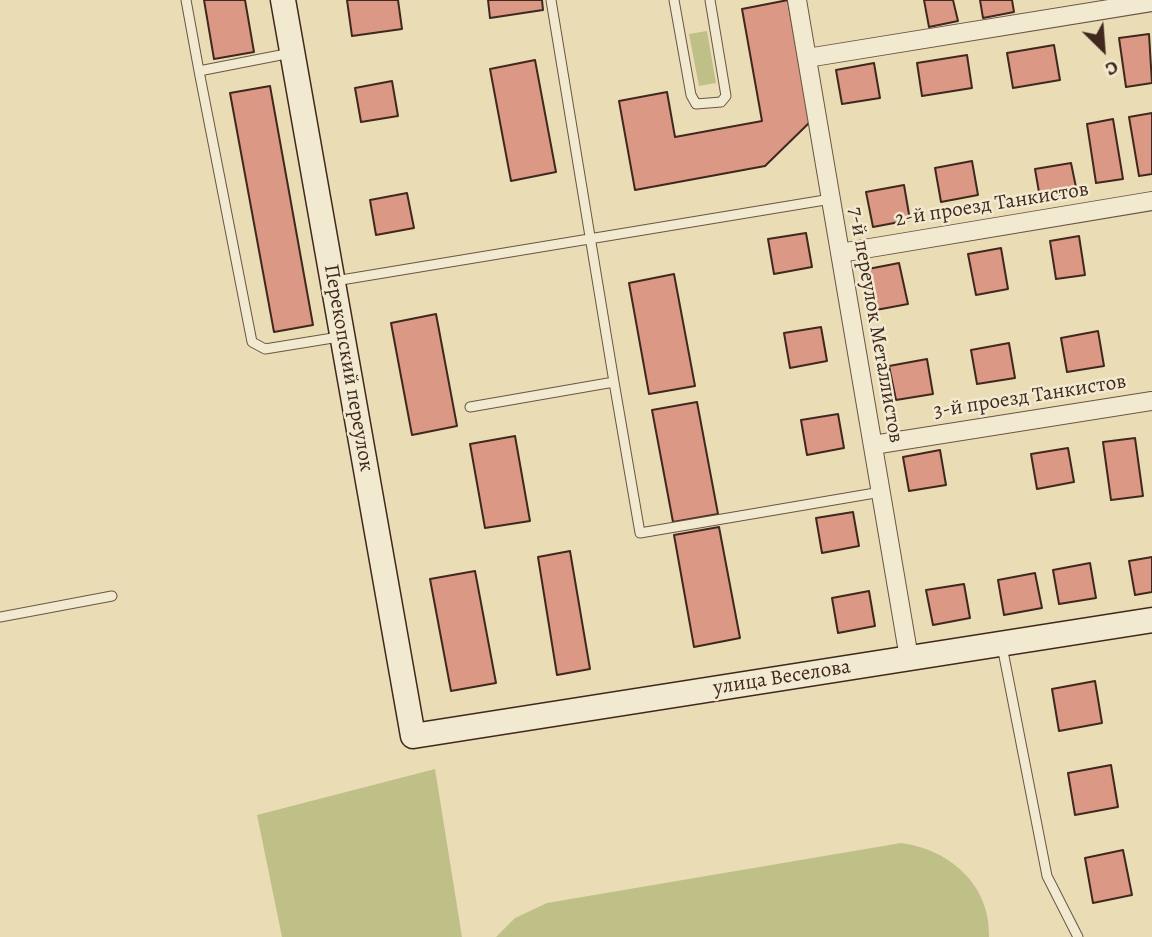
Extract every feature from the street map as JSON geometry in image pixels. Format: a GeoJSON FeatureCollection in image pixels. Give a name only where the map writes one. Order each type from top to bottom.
{"type":"FeatureCollection","features":[{"type":"Feature","properties":{"kind":"street","name":"Перекопский переулок"},"geometry":{"type":"LineString","coordinates":[[283,0],[413,736]]}},
{"type":"Feature","properties":{"kind":"street","name":"7-й переулок Металлистов"},"geometry":{"type":"LineString","coordinates":[[797,0],[909,658]]}},
{"type":"Feature","properties":{"kind":"street"},"geometry":{"type":"LineString","coordinates":[[807,58],[1152,2]]}},
{"type":"Feature","properties":{"kind":"street","name":"2-й проезд Танкистов"},"geometry":{"type":"LineString","coordinates":[[840,253],[1152,201]]}},
{"type":"Feature","properties":{"kind":"street","name":"3-й проезд Танкистов"},"geometry":{"type":"LineString","coordinates":[[873,445],[1152,401]]}},
{"type":"Feature","properties":{"kind":"street","name":"улица Веселова"},"geometry":{"type":"LineString","coordinates":[[413,736],[1152,620]]}},
{"type":"Feature","properties":{"kind":"lane"},"geometry":{"type":"LineString","coordinates":[[186,0],[252,342],[265,349],[342,336]]}},
{"type":"Feature","properties":{"kind":"lane"},"geometry":{"type":"LineString","coordinates":[[551,0],[640,533],[881,492]]}},
{"type":"Feature","properties":{"kind":"lane"},"geometry":{"type":"LineString","coordinates":[[674,0],[691,95],[696,104],[702,106],[721,102],[726,96],[710,0]]}},
{"type":"Feature","properties":{"kind":"lane"},"geometry":{"type":"LineString","coordinates":[[199,71],[293,53]]}},
{"type":"Feature","properties":{"kind":"lane"},"geometry":{"type":"LineString","coordinates":[[333,281],[831,199]]}},
{"type":"Feature","properties":{"kind":"lane"},"geometry":{"type":"LineString","coordinates":[[470,407],[614,383]]}},
{"type":"Feature","properties":{"kind":"lane"},"geometry":{"type":"LineString","coordinates":[[0,617],[112,596]]}},
{"type":"Feature","properties":{"kind":"lane"},"geometry":{"type":"LineString","coordinates":[[1001,644],[1047,876],[1078,937]]}},
{"type":"Feature","properties":{"kind":"green space"},"geometry":{"type":"Polygon","coordinates":[[[707,31],[716,83],[699,86],[689,34],[707,31]]]}},
{"type":"Feature","properties":{"kind":"green space"},"geometry":{"type":"Polygon","coordinates":[[[435,769],[462,937],[282,937],[257,815],[435,769]]]}},
{"type":"Feature","properties":{"kind":"green space"},"geometry":{"type":"Polygon","coordinates":[[[901,843],[935,853],[964,873],[983,901],[988,918],[989,937],[496,937],[515,918],[547,903],[901,843]]]}},
{"type":"Feature","properties":{"kind":"building"},"geometry":{"type":"Polygon","coordinates":[[[204,0],[245,0],[254,52],[214,59],[204,0]]]}},
{"type":"Feature","properties":{"kind":"building"},"geometry":{"type":"Polygon","coordinates":[[[347,0],[398,0],[402,29],[352,36],[347,0]]]}},
{"type":"Feature","properties":{"kind":"building"},"geometry":{"type":"Polygon","coordinates":[[[488,0],[542,0],[543,10],[490,18],[488,0]]]}},
{"type":"Feature","properties":{"kind":"building"},"geometry":{"type":"Polygon","coordinates":[[[788,0],[810,122],[765,166],[635,190],[619,101],[667,92],[675,137],[762,121],[742,9],[788,0]]]}},
{"type":"Feature","properties":{"kind":"building"},"geometry":{"type":"Polygon","coordinates":[[[924,0],[953,0],[958,21],[929,27],[924,0]]]}},
{"type":"Feature","properties":{"kind":"building"},"geometry":{"type":"Polygon","coordinates":[[[980,0],[1012,0],[1014,12],[983,18],[980,0]]]}},
{"type":"Feature","properties":{"kind":"building"},"geometry":{"type":"Polygon","coordinates":[[[1149,34],[1152,83],[1126,87],[1119,38],[1149,34]]]}},
{"type":"Feature","properties":{"kind":"building"},"geometry":{"type":"Polygon","coordinates":[[[1054,45],[1060,80],[1013,88],[1007,53],[1054,45]]]}},
{"type":"Feature","properties":{"kind":"building"},"geometry":{"type":"Polygon","coordinates":[[[967,55],[972,88],[922,96],[917,63],[967,55]]]}},
{"type":"Feature","properties":{"kind":"building"},"geometry":{"type":"Polygon","coordinates":[[[535,60],[556,172],[511,181],[490,69],[535,60]]]}},
{"type":"Feature","properties":{"kind":"building"},"geometry":{"type":"Polygon","coordinates":[[[874,63],[880,98],[842,104],[836,70],[874,63]]]}},
{"type":"Feature","properties":{"kind":"building"},"geometry":{"type":"Polygon","coordinates":[[[392,81],[398,116],[361,122],[355,88],[392,81]]]}},
{"type":"Feature","properties":{"kind":"building"},"geometry":{"type":"Polygon","coordinates":[[[270,86],[313,325],[274,332],[230,93],[270,86]]]}},
{"type":"Feature","properties":{"kind":"building"},"geometry":{"type":"Polygon","coordinates":[[[1152,113],[1152,174],[1139,176],[1129,117],[1152,113]]]}},
{"type":"Feature","properties":{"kind":"building"},"geometry":{"type":"Polygon","coordinates":[[[1113,119],[1123,179],[1096,183],[1087,124],[1113,119]]]}},
{"type":"Feature","properties":{"kind":"building"},"geometry":{"type":"Polygon","coordinates":[[[972,161],[978,195],[941,202],[935,168],[972,161]]]}},
{"type":"Feature","properties":{"kind":"building"},"geometry":{"type":"Polygon","coordinates":[[[1071,163],[1077,192],[1040,198],[1035,169],[1071,163]]]}},
{"type":"Feature","properties":{"kind":"building"},"geometry":{"type":"Polygon","coordinates":[[[904,185],[910,220],[873,227],[866,192],[904,185]]]}},
{"type":"Feature","properties":{"kind":"building"},"geometry":{"type":"Polygon","coordinates":[[[407,193],[414,228],[376,235],[370,200],[407,193]]]}},
{"type":"Feature","properties":{"kind":"building"},"geometry":{"type":"Polygon","coordinates":[[[806,233],[812,267],[774,274],[768,239],[806,233]]]}},
{"type":"Feature","properties":{"kind":"building"},"geometry":{"type":"Polygon","coordinates":[[[1079,236],[1085,275],[1056,279],[1050,241],[1079,236]]]}},
{"type":"Feature","properties":{"kind":"building"},"geometry":{"type":"Polygon","coordinates":[[[1001,248],[1008,289],[976,295],[968,254],[1001,248]]]}},
{"type":"Feature","properties":{"kind":"building"},"geometry":{"type":"Polygon","coordinates":[[[899,263],[908,304],[876,310],[868,269],[899,263]]]}},
{"type":"Feature","properties":{"kind":"building"},"geometry":{"type":"Polygon","coordinates":[[[674,274],[695,386],[649,394],[629,283],[674,274]]]}},
{"type":"Feature","properties":{"kind":"building"},"geometry":{"type":"Polygon","coordinates":[[[436,314],[457,426],[412,435],[391,323],[436,314]]]}},
{"type":"Feature","properties":{"kind":"building"},"geometry":{"type":"Polygon","coordinates":[[[821,327],[827,361],[790,368],[784,333],[821,327]]]}},
{"type":"Feature","properties":{"kind":"building"},"geometry":{"type":"Polygon","coordinates":[[[1098,331],[1104,366],[1067,372],[1061,338],[1098,331]]]}},
{"type":"Feature","properties":{"kind":"building"},"geometry":{"type":"Polygon","coordinates":[[[1009,343],[1015,378],[977,384],[971,350],[1009,343]]]}},
{"type":"Feature","properties":{"kind":"building"},"geometry":{"type":"Polygon","coordinates":[[[927,359],[933,394],[896,400],[889,366],[927,359]]]}},
{"type":"Feature","properties":{"kind":"building"},"geometry":{"type":"Polygon","coordinates":[[[697,402],[718,514],[673,522],[652,410],[697,402]]]}},
{"type":"Feature","properties":{"kind":"building"},"geometry":{"type":"Polygon","coordinates":[[[838,414],[844,448],[807,455],[801,420],[838,414]]]}},
{"type":"Feature","properties":{"kind":"building"},"geometry":{"type":"Polygon","coordinates":[[[515,436],[530,521],[485,528],[470,444],[515,436]]]}},
{"type":"Feature","properties":{"kind":"building"},"geometry":{"type":"Polygon","coordinates":[[[1135,438],[1143,496],[1111,500],[1103,442],[1135,438]]]}},
{"type":"Feature","properties":{"kind":"building"},"geometry":{"type":"Polygon","coordinates":[[[1068,448],[1074,482],[1037,489],[1031,454],[1068,448]]]}},
{"type":"Feature","properties":{"kind":"building"},"geometry":{"type":"Polygon","coordinates":[[[940,450],[946,485],[909,491],[903,457],[940,450]]]}},
{"type":"Feature","properties":{"kind":"building"},"geometry":{"type":"Polygon","coordinates":[[[853,512],[859,546],[822,553],[816,518],[853,512]]]}},
{"type":"Feature","properties":{"kind":"building"},"geometry":{"type":"Polygon","coordinates":[[[719,527],[740,638],[694,647],[674,535],[719,527]]]}},
{"type":"Feature","properties":{"kind":"building"},"geometry":{"type":"Polygon","coordinates":[[[570,551],[590,669],[557,675],[538,557],[570,551]]]}},
{"type":"Feature","properties":{"kind":"building"},"geometry":{"type":"Polygon","coordinates":[[[1152,557],[1152,592],[1135,595],[1129,561],[1152,557]]]}},
{"type":"Feature","properties":{"kind":"building"},"geometry":{"type":"Polygon","coordinates":[[[1090,563],[1096,598],[1059,604],[1053,570],[1090,563]]]}},
{"type":"Feature","properties":{"kind":"building"},"geometry":{"type":"Polygon","coordinates":[[[475,571],[496,683],[451,691],[430,579],[475,571]]]}},
{"type":"Feature","properties":{"kind":"building"},"geometry":{"type":"Polygon","coordinates":[[[1035,573],[1042,608],[1004,615],[998,580],[1035,573]]]}},
{"type":"Feature","properties":{"kind":"building"},"geometry":{"type":"Polygon","coordinates":[[[964,584],[970,618],[933,625],[926,590],[964,584]]]}},
{"type":"Feature","properties":{"kind":"building"},"geometry":{"type":"Polygon","coordinates":[[[869,591],[875,626],[838,633],[832,598],[869,591]]]}},
{"type":"Feature","properties":{"kind":"building"},"geometry":{"type":"Polygon","coordinates":[[[1095,681],[1102,723],[1059,731],[1052,689],[1095,681]]]}},
{"type":"Feature","properties":{"kind":"building"},"geometry":{"type":"Polygon","coordinates":[[[1111,765],[1118,807],[1075,815],[1068,773],[1111,765]]]}},
{"type":"Feature","properties":{"kind":"building"},"geometry":{"type":"Polygon","coordinates":[[[1123,850],[1132,895],[1093,903],[1085,858],[1123,850]]]}}]}
